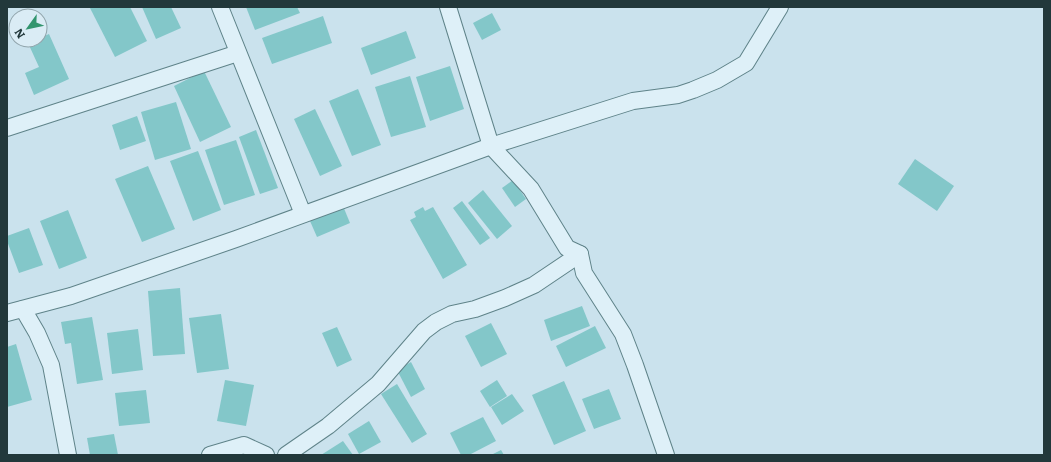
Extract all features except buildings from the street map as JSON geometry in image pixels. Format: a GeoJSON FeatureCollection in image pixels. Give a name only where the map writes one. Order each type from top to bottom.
{"type":"FeatureCollection","features":[{"type":"Feature","properties":{"kind":"street"},"geometry":{"type":"LineString","coordinates":[[220,7],[303,214]]}},
{"type":"Feature","properties":{"kind":"street"},"geometry":{"type":"LineString","coordinates":[[448,7],[492,146],[531,189],[567,248],[580,254]]}},
{"type":"Feature","properties":{"kind":"street"},"geometry":{"type":"LineString","coordinates":[[7,313],[71,296],[492,146],[633,101],[678,95],[717,80],[746,63],[780,7]]}},
{"type":"Feature","properties":{"kind":"street"},"geometry":{"type":"LineString","coordinates":[[7,128],[238,53]]}},
{"type":"Feature","properties":{"kind":"street"},"geometry":{"type":"LineString","coordinates":[[286,455],[328,426],[378,384],[424,331],[436,322],[452,314],[476,309],[534,285],[580,254]]}},
{"type":"Feature","properties":{"kind":"street"},"geometry":{"type":"LineString","coordinates":[[580,254],[584,273],[623,334],[666,455]]}},
{"type":"Feature","properties":{"kind":"street"},"geometry":{"type":"LineString","coordinates":[[23,308],[37,333],[51,365],[68,455]]}},
{"type":"Feature","properties":{"kind":"street"},"geometry":{"type":"LineString","coordinates":[[210,455],[244,445],[266,455]]}}]}
